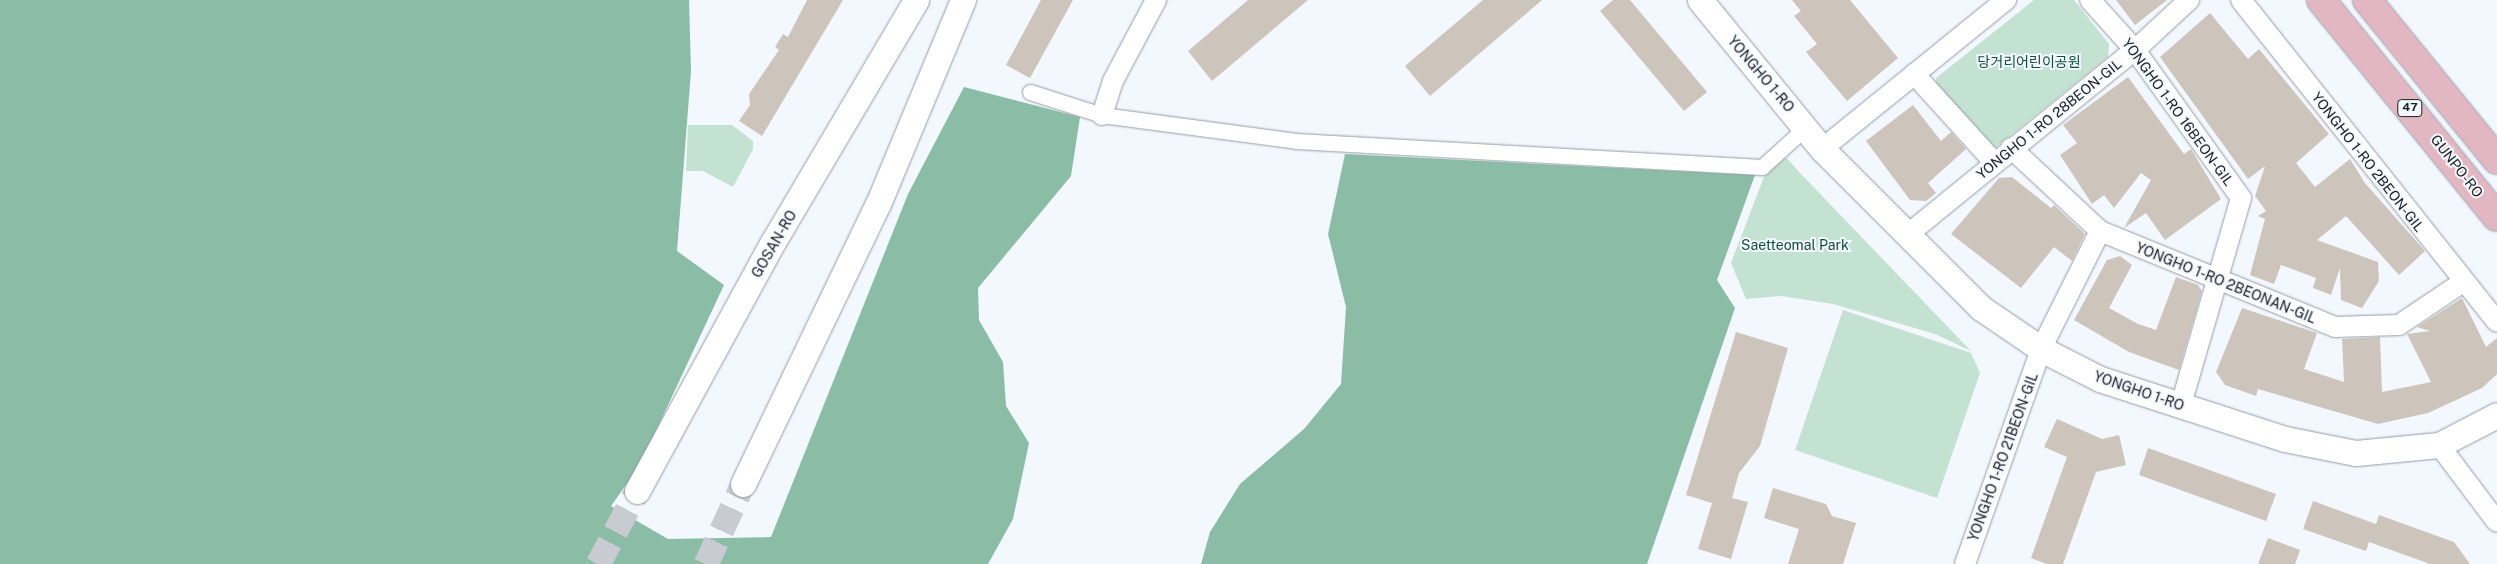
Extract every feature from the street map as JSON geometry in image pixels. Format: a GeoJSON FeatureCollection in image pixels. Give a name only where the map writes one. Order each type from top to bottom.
{"type":"FeatureCollection","features":[{"type":"Feature","properties":{"kind":"main road","name":"GUNPO-RO"},"geometry":{"type":"LineString","coordinates":[[2321,0],[2497,217]]}},
{"type":"Feature","properties":{"kind":"main road","name":"47"},"geometry":{"type":"LineString","coordinates":[[2367,0],[2497,160]]}},
{"type":"Feature","properties":{"kind":"street","name":"GOSAN-RO"},"geometry":{"type":"LineString","coordinates":[[637,491],[773,242],[916,0]]}},
{"type":"Feature","properties":{"kind":"street"},"geometry":{"type":"LineString","coordinates":[[743,484],[878,204],[963,0]]}},
{"type":"Feature","properties":{"kind":"street"},"geometry":{"type":"LineString","coordinates":[[1102,115],[1113,81],[1156,0]]}},
{"type":"Feature","properties":{"kind":"street","name":"YONGHO 1-RO"},"geometry":{"type":"LineString","coordinates":[[1700,0],[1822,149],[1980,308],[2041,349],[2100,379],[2285,439],[2356,453],[2439,445],[2497,415]]}},
{"type":"Feature","properties":{"kind":"street"},"geometry":{"type":"LineString","coordinates":[[1822,149],[2006,0]]}},
{"type":"Feature","properties":{"kind":"street","name":"YONGHO 1-RO 16BEON-GIL"},"geometry":{"type":"LineString","coordinates":[[2090,0],[2135,50],[2241,198],[2220,282],[2181,405]]}},
{"type":"Feature","properties":{"kind":"street","name":"YONGHO 1-RO 28BEON-GIL"},"geometry":{"type":"LineString","coordinates":[[1908,235],[2011,148],[2135,50],[2189,0]]}},
{"type":"Feature","properties":{"kind":"street","name":"YONGHO 1-RO 2BEON-GIL"},"geometry":{"type":"LineString","coordinates":[[2241,0],[2463,282],[2497,322]]}},
{"type":"Feature","properties":{"kind":"street"},"geometry":{"type":"LineString","coordinates":[[1914,74],[1994,162]]}},
{"type":"Feature","properties":{"kind":"street"},"geometry":{"type":"LineString","coordinates":[[1030,92],[1102,115],[1296,141],[1762,167],[1805,128]]}},
{"type":"Feature","properties":{"kind":"street","name":"YONGHO 1-RO 2BEONAN-GIL"},"geometry":{"type":"LineString","coordinates":[[2011,148],[2100,231],[2220,282],[2335,327],[2399,325],[2463,282]]}},
{"type":"Feature","properties":{"kind":"street","name":"YONGHO 1-RO 21BEON-GIL"},"geometry":{"type":"LineString","coordinates":[[1965,564],[2041,349],[2100,231]]}},
{"type":"Feature","properties":{"kind":"street"},"geometry":{"type":"LineString","coordinates":[[2439,445],[2497,522]]}},
{"type":"Feature","properties":{"kind":"green space"},"geometry":{"type":"Polygon","coordinates":[[[0,0],[689,0],[691,71],[677,251],[724,285],[640,465],[611,506],[668,539],[771,537],[908,194],[964,87],[1080,117],[1071,176],[978,288],[979,320],[1003,362],[1006,406],[1029,443],[1013,519],[988,564],[0,564],[0,0]]]}},
{"type":"Feature","properties":{"kind":"green space","name":"당거리어린이공원"},"geometry":{"type":"Polygon","coordinates":[[[2034,0],[2074,0],[2109,44],[2108,57],[1995,148],[1986,148],[1936,87],[1936,78],[2034,0]]]}},
{"type":"Feature","properties":{"kind":"green space"},"geometry":{"type":"Polygon","coordinates":[[[688,125],[732,125],[753,141],[753,149],[733,187],[703,171],[686,171],[688,125]]]}},
{"type":"Feature","properties":{"kind":"green space"},"geometry":{"type":"Polygon","coordinates":[[[1345,154],[1755,175],[1717,280],[1735,308],[1647,564],[1201,564],[1210,532],[1240,484],[1304,429],[1341,384],[1346,307],[1328,234],[1345,154]]]}},
{"type":"Feature","properties":{"kind":"green space","name":"Saetteomal Park"},"geometry":{"type":"Polygon","coordinates":[[[1783,154],[1971,351],[1935,334],[1833,304],[1781,296],[1746,299],[1731,263],[1767,169],[1783,154]]]}},
{"type":"Feature","properties":{"kind":"green space"},"geometry":{"type":"Polygon","coordinates":[[[1843,310],[1971,353],[1980,373],[1937,498],[1795,450],[1843,310]]]}},
{"type":"Feature","properties":{"kind":"building"},"geometry":{"type":"Polygon","coordinates":[[[807,0],[843,0],[762,136],[739,121],[750,105],[749,94],[779,50],[775,47],[783,34],[788,37],[807,0]]]}},
{"type":"Feature","properties":{"kind":"building"},"geometry":{"type":"Polygon","coordinates":[[[1041,0],[1073,0],[1030,78],[1006,65],[1041,0]]]}},
{"type":"Feature","properties":{"kind":"building"},"geometry":{"type":"Polygon","coordinates":[[[1248,0],[1308,0],[1212,81],[1188,51],[1248,0]]]}},
{"type":"Feature","properties":{"kind":"building"},"geometry":{"type":"Polygon","coordinates":[[[1483,0],[1542,0],[1430,96],[1405,66],[1483,0]]]}},
{"type":"Feature","properties":{"kind":"building"},"geometry":{"type":"Polygon","coordinates":[[[1613,0],[1630,0],[1707,92],[1684,111],[1600,11],[1613,0]]]}},
{"type":"Feature","properties":{"kind":"building"},"geometry":{"type":"Polygon","coordinates":[[[1792,0],[1850,0],[1898,58],[1847,101],[1806,52],[1817,44],[1794,16],[1801,11],[1792,0]]]}},
{"type":"Feature","properties":{"kind":"building"},"geometry":{"type":"Polygon","coordinates":[[[2116,0],[2167,0],[2135,25],[2116,0]]]}},
{"type":"Feature","properties":{"kind":"building"},"geometry":{"type":"Polygon","coordinates":[[[2210,13],[2248,59],[2259,49],[2329,134],[2296,163],[2315,187],[2350,159],[2365,183],[2425,251],[2399,275],[2346,216],[2317,240],[2378,262],[2379,281],[2362,308],[2341,300],[2340,268],[2331,295],[2313,288],[2316,278],[2281,265],[2274,284],[2250,275],[2265,219],[2258,216],[2266,211],[2255,196],[2265,166],[2248,179],[2160,57],[2210,13]]]}},
{"type":"Feature","properties":{"kind":"building"},"geometry":{"type":"Polygon","coordinates":[[[2128,77],[2184,154],[2191,149],[2221,199],[2165,240],[2146,213],[2124,228],[2151,180],[2141,173],[2114,208],[2104,195],[2092,204],[2060,155],[2077,143],[2063,125],[2128,77]]]}},
{"type":"Feature","properties":{"kind":"building"},"geometry":{"type":"Polygon","coordinates":[[[1913,105],[1941,141],[1951,132],[1966,149],[1928,183],[1936,193],[1926,201],[1910,200],[1866,141],[1913,105]]]}},
{"type":"Feature","properties":{"kind":"building"},"geometry":{"type":"Polygon","coordinates":[[[2012,177],[2051,208],[2054,205],[2085,234],[2072,261],[2054,247],[2021,288],[1951,234],[1999,178],[2012,177]]]}},
{"type":"Feature","properties":{"kind":"building"},"geometry":{"type":"Polygon","coordinates":[[[2120,256],[2132,265],[2109,308],[2138,324],[2156,330],[2176,277],[2198,285],[2202,291],[2179,370],[2129,352],[2074,320],[2107,260],[2120,256]]]}},
{"type":"Feature","properties":{"kind":"building"},"geometry":{"type":"Polygon","coordinates":[[[2462,298],[2486,347],[2497,338],[2497,374],[2482,388],[2428,413],[2378,424],[2258,389],[2256,396],[2225,385],[2216,372],[2242,308],[2317,333],[2304,369],[2344,382],[2342,339],[2380,337],[2382,392],[2431,382],[2407,334],[2430,331],[2417,327],[2462,298]]]}},
{"type":"Feature","properties":{"kind":"building"},"geometry":{"type":"Polygon","coordinates":[[[1736,332],[1788,348],[1760,446],[1739,473],[1732,498],[1748,502],[1731,559],[1698,549],[1712,503],[1686,495],[1736,332]]]}},
{"type":"Feature","properties":{"kind":"building"},"geometry":{"type":"Polygon","coordinates":[[[2057,419],[2102,439],[2119,435],[2126,465],[2096,472],[2063,564],[2047,564],[2031,558],[2067,457],[2044,447],[2057,419]]]}},
{"type":"Feature","properties":{"kind":"building"},"geometry":{"type":"Polygon","coordinates":[[[2148,448],[2276,494],[2266,521],[2139,475],[2148,448]]]}},
{"type":"Feature","properties":{"kind":"building"},"geometry":{"type":"Polygon","coordinates":[[[1773,488],[1826,504],[1832,516],[1856,523],[1843,564],[1788,564],[1799,529],[1764,518],[1773,488]]]}},
{"type":"Feature","properties":{"kind":"building"},"geometry":{"type":"Polygon","coordinates":[[[2313,501],[2376,524],[2379,515],[2454,542],[2470,564],[2430,564],[2369,542],[2366,551],[2303,529],[2313,501]]]}},
{"type":"Feature","properties":{"kind":"building"},"geometry":{"type":"Polygon","coordinates":[[[2268,538],[2300,550],[2295,564],[2258,564],[2268,538]]]}},
{"type":"Feature","properties":{"kind":"tunnel"},"geometry":{"type":"LineString","coordinates":[[706,564],[743,484]]}},
{"type":"Feature","properties":{"kind":"tunnel"},"geometry":{"type":"LineString","coordinates":[[598,564],[637,491]]}}]}
